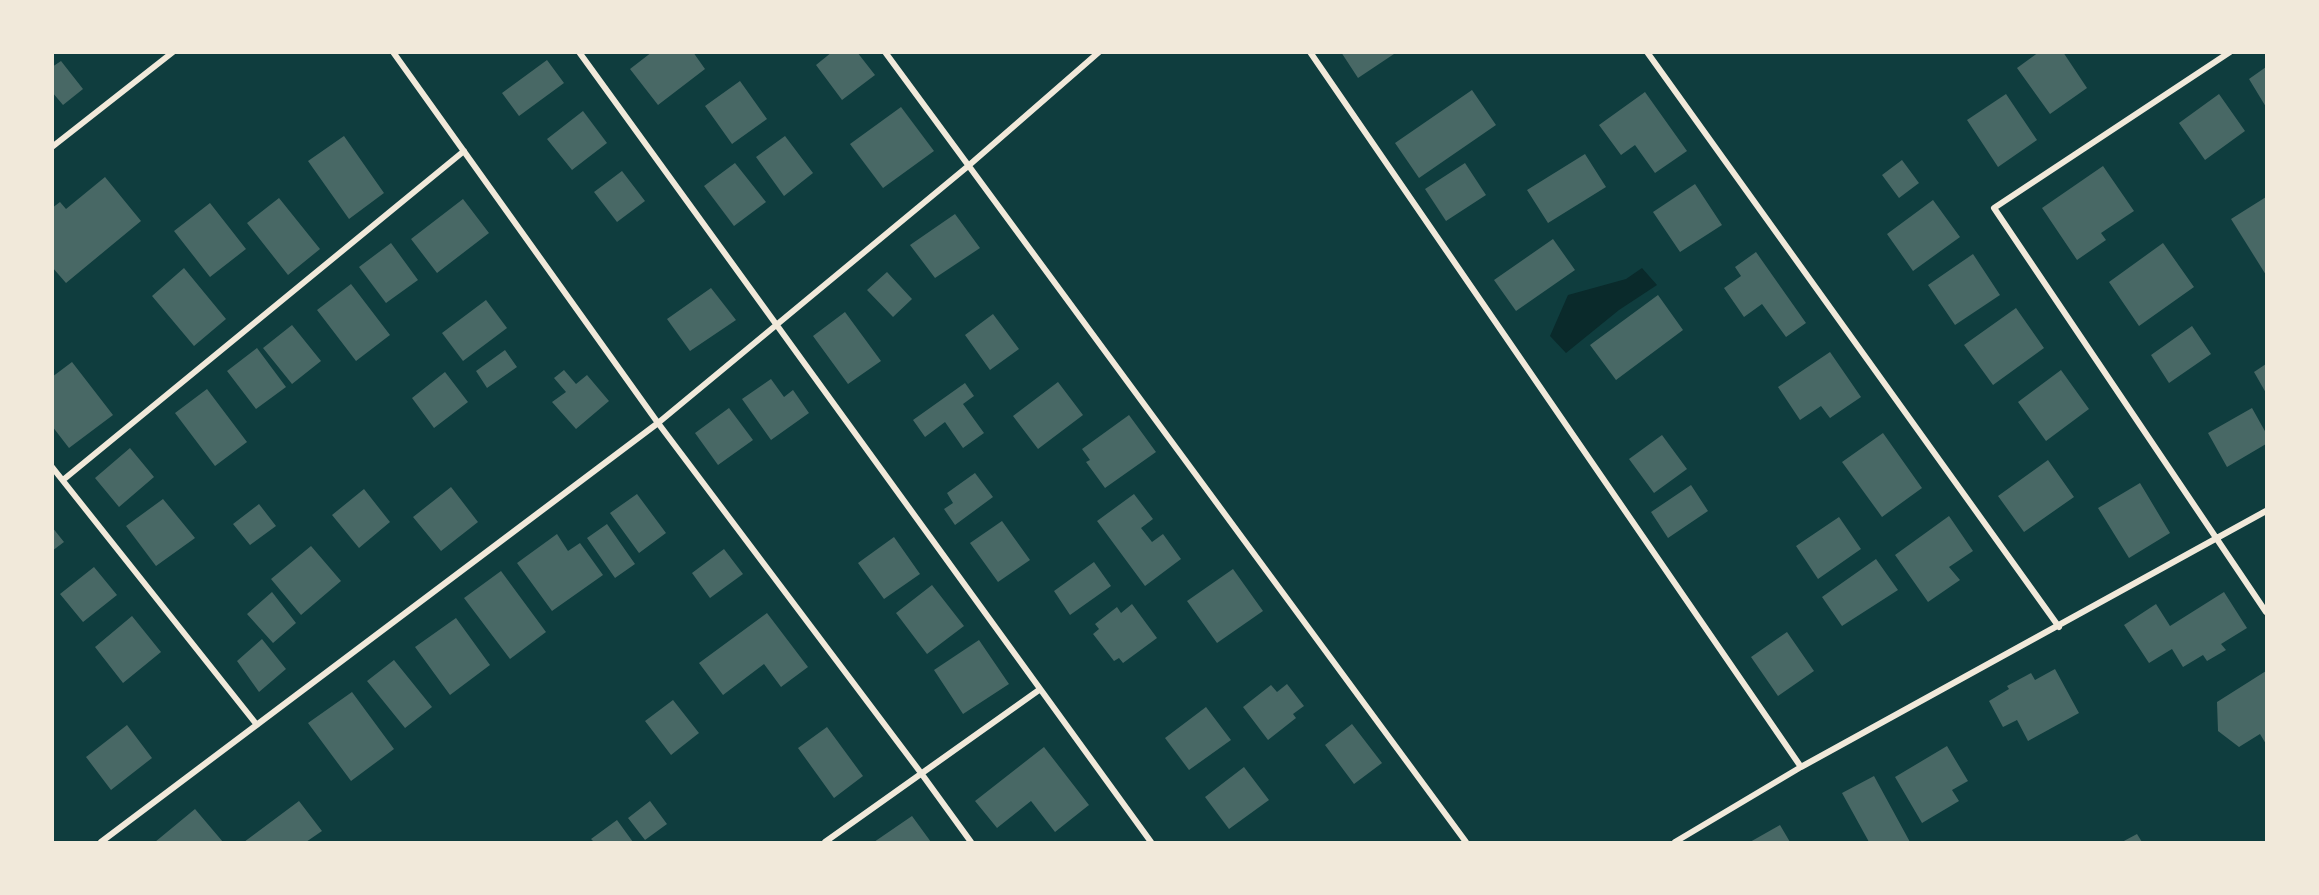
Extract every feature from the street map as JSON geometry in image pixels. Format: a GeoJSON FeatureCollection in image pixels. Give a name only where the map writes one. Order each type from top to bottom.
{"type":"FeatureCollection","features":[{"type":"Feature","properties":{"kind":"street"},"geometry":{"type":"LineString","coordinates":[[52,147],[173,52]]}},
{"type":"Feature","properties":{"kind":"street"},"geometry":{"type":"LineString","coordinates":[[393,52],[658,423],[971,843]]}},
{"type":"Feature","properties":{"kind":"street"},"geometry":{"type":"LineString","coordinates":[[579,52],[1151,843]]}},
{"type":"Feature","properties":{"kind":"street"},"geometry":{"type":"LineString","coordinates":[[885,52],[967,167],[1466,843]]}},
{"type":"Feature","properties":{"kind":"street"},"geometry":{"type":"LineString","coordinates":[[101,843],[658,423],[967,167],[1099,52]]}},
{"type":"Feature","properties":{"kind":"street"},"geometry":{"type":"LineString","coordinates":[[1310,52],[1801,768]]}},
{"type":"Feature","properties":{"kind":"street"},"geometry":{"type":"LineString","coordinates":[[2230,52],[1994,208],[2266,612]]}},
{"type":"Feature","properties":{"kind":"street"},"geometry":{"type":"LineString","coordinates":[[1648,53],[2059,627]]}},
{"type":"Feature","properties":{"kind":"street"},"geometry":{"type":"LineString","coordinates":[[63,480],[464,151]]}},
{"type":"Feature","properties":{"kind":"street"},"geometry":{"type":"LineString","coordinates":[[52,467],[257,725]]}},
{"type":"Feature","properties":{"kind":"street"},"geometry":{"type":"LineString","coordinates":[[1675,843],[1801,768],[2266,511]]}},
{"type":"Feature","properties":{"kind":"street"},"geometry":{"type":"LineString","coordinates":[[825,843],[1039,690]]}},
{"type":"Feature","properties":{"kind":"water"},"geometry":{"type":"Polygon","coordinates":[[[1642,268],[1657,285],[1619,310],[1566,353],[1550,336],[1568,295],[1626,279],[1642,268]]]}},
{"type":"Feature","properties":{"kind":"building"},"geometry":{"type":"Polygon","coordinates":[[[652,52],[693,52],[705,69],[658,105],[630,69],[652,52]]]}},
{"type":"Feature","properties":{"kind":"building"},"geometry":{"type":"Polygon","coordinates":[[[832,52],[857,52],[875,75],[842,100],[816,65],[832,52]]]}},
{"type":"Feature","properties":{"kind":"building"},"geometry":{"type":"Polygon","coordinates":[[[1341,52],[1397,52],[1358,78],[1341,52]]]}},
{"type":"Feature","properties":{"kind":"building"},"geometry":{"type":"Polygon","coordinates":[[[2039,52],[2063,52],[2087,88],[2050,114],[2017,68],[2039,52]]]}},
{"type":"Feature","properties":{"kind":"building"},"geometry":{"type":"Polygon","coordinates":[[[547,60],[564,83],[519,116],[502,93],[547,60]]]}},
{"type":"Feature","properties":{"kind":"building"},"geometry":{"type":"Polygon","coordinates":[[[61,61],[83,89],[63,105],[52,92],[52,67],[61,61]]]}},
{"type":"Feature","properties":{"kind":"building"},"geometry":{"type":"Polygon","coordinates":[[[2266,67],[2266,107],[2249,79],[2266,67]]]}},
{"type":"Feature","properties":{"kind":"building"},"geometry":{"type":"Polygon","coordinates":[[[740,81],[767,119],[732,144],[705,106],[740,81]]]}},
{"type":"Feature","properties":{"kind":"building"},"geometry":{"type":"Polygon","coordinates":[[[1472,90],[1496,125],[1419,178],[1395,143],[1472,90]]]}},
{"type":"Feature","properties":{"kind":"building"},"geometry":{"type":"Polygon","coordinates":[[[1645,92],[1687,151],[1655,173],[1635,145],[1621,155],[1599,125],[1645,92]]]}},
{"type":"Feature","properties":{"kind":"building"},"geometry":{"type":"Polygon","coordinates":[[[2006,94],[2037,140],[1998,167],[1967,120],[2006,94]]]}},
{"type":"Feature","properties":{"kind":"building"},"geometry":{"type":"Polygon","coordinates":[[[2219,94],[2245,131],[2205,160],[2179,123],[2219,94]]]}},
{"type":"Feature","properties":{"kind":"building"},"geometry":{"type":"Polygon","coordinates":[[[901,107],[934,151],[883,188],[850,144],[901,107]]]}},
{"type":"Feature","properties":{"kind":"building"},"geometry":{"type":"Polygon","coordinates":[[[583,111],[607,143],[572,170],[547,139],[583,111]]]}},
{"type":"Feature","properties":{"kind":"building"},"geometry":{"type":"Polygon","coordinates":[[[344,136],[384,193],[349,219],[308,161],[344,136]]]}},
{"type":"Feature","properties":{"kind":"building"},"geometry":{"type":"Polygon","coordinates":[[[785,136],[813,173],[784,196],[756,157],[785,136]]]}},
{"type":"Feature","properties":{"kind":"building"},"geometry":{"type":"Polygon","coordinates":[[[1585,154],[1606,187],[1548,223],[1527,190],[1585,154]]]}},
{"type":"Feature","properties":{"kind":"building"},"geometry":{"type":"Polygon","coordinates":[[[1902,160],[1919,183],[1899,198],[1882,175],[1902,160]]]}},
{"type":"Feature","properties":{"kind":"building"},"geometry":{"type":"Polygon","coordinates":[[[735,163],[766,202],[734,226],[704,186],[735,163]]]}},
{"type":"Feature","properties":{"kind":"building"},"geometry":{"type":"Polygon","coordinates":[[[1465,163],[1486,195],[1446,221],[1425,189],[1465,163]]]}},
{"type":"Feature","properties":{"kind":"building"},"geometry":{"type":"Polygon","coordinates":[[[2103,166],[2134,211],[2101,233],[2106,240],[2077,260],[2042,208],[2103,166]]]}},
{"type":"Feature","properties":{"kind":"building"},"geometry":{"type":"Polygon","coordinates":[[[622,171],[645,201],[617,222],[594,192],[622,171]]]}},
{"type":"Feature","properties":{"kind":"building"},"geometry":{"type":"Polygon","coordinates":[[[105,177],[141,221],[66,283],[52,267],[52,208],[60,202],[66,209],[105,177]]]}},
{"type":"Feature","properties":{"kind":"building"},"geometry":{"type":"Polygon","coordinates":[[[1695,184],[1722,225],[1680,252],[1653,212],[1695,184]]]}},
{"type":"Feature","properties":{"kind":"building"},"geometry":{"type":"Polygon","coordinates":[[[2266,197],[2266,275],[2231,219],[2266,197]]]}},
{"type":"Feature","properties":{"kind":"building"},"geometry":{"type":"Polygon","coordinates":[[[279,198],[320,249],[288,275],[247,223],[279,198]]]}},
{"type":"Feature","properties":{"kind":"building"},"geometry":{"type":"Polygon","coordinates":[[[463,199],[489,233],[437,273],[411,239],[463,199]]]}},
{"type":"Feature","properties":{"kind":"building"},"geometry":{"type":"Polygon","coordinates":[[[1933,200],[1960,237],[1913,271],[1887,234],[1933,200]]]}},
{"type":"Feature","properties":{"kind":"building"},"geometry":{"type":"Polygon","coordinates":[[[210,203],[246,249],[210,277],[174,231],[210,203]]]}},
{"type":"Feature","properties":{"kind":"building"},"geometry":{"type":"Polygon","coordinates":[[[955,214],[980,248],[935,278],[910,245],[955,214]]]}},
{"type":"Feature","properties":{"kind":"building"},"geometry":{"type":"Polygon","coordinates":[[[1553,239],[1575,270],[1516,311],[1494,280],[1553,239]]]}},
{"type":"Feature","properties":{"kind":"building"},"geometry":{"type":"Polygon","coordinates":[[[391,243],[418,280],[386,303],[359,267],[391,243]]]}},
{"type":"Feature","properties":{"kind":"building"},"geometry":{"type":"Polygon","coordinates":[[[2163,243],[2194,287],[2139,326],[2109,282],[2163,243]]]}},
{"type":"Feature","properties":{"kind":"building"},"geometry":{"type":"Polygon","coordinates":[[[1756,252],[1806,323],[1786,337],[1762,304],[1744,317],[1724,288],[1741,276],[1735,267],[1756,252]]]}},
{"type":"Feature","properties":{"kind":"building"},"geometry":{"type":"Polygon","coordinates":[[[1973,254],[2000,295],[1955,325],[1928,285],[1973,254]]]}},
{"type":"Feature","properties":{"kind":"building"},"geometry":{"type":"Polygon","coordinates":[[[184,268],[226,319],[194,346],[152,296],[184,268]]]}},
{"type":"Feature","properties":{"kind":"building"},"geometry":{"type":"Polygon","coordinates":[[[887,272],[912,299],[893,317],[867,290],[887,272]]]}},
{"type":"Feature","properties":{"kind":"building"},"geometry":{"type":"Polygon","coordinates":[[[351,284],[390,335],[356,361],[317,310],[351,284]]]}},
{"type":"Feature","properties":{"kind":"building"},"geometry":{"type":"Polygon","coordinates":[[[711,288],[736,320],[690,351],[667,319],[711,288]]]}},
{"type":"Feature","properties":{"kind":"building"},"geometry":{"type":"Polygon","coordinates":[[[1658,295],[1683,330],[1616,380],[1590,345],[1658,295]]]}},
{"type":"Feature","properties":{"kind":"building"},"geometry":{"type":"Polygon","coordinates":[[[486,300],[507,328],[463,361],[442,333],[486,300]]]}},
{"type":"Feature","properties":{"kind":"building"},"geometry":{"type":"Polygon","coordinates":[[[2016,308],[2044,348],[1993,385],[1964,345],[2016,308]]]}},
{"type":"Feature","properties":{"kind":"building"},"geometry":{"type":"Polygon","coordinates":[[[845,312],[881,361],[848,384],[813,336],[845,312]]]}},
{"type":"Feature","properties":{"kind":"building"},"geometry":{"type":"Polygon","coordinates":[[[993,314],[1019,349],[990,370],[965,335],[993,314]]]}},
{"type":"Feature","properties":{"kind":"building"},"geometry":{"type":"Polygon","coordinates":[[[292,325],[321,361],[292,384],[263,348],[292,325]]]}},
{"type":"Feature","properties":{"kind":"building"},"geometry":{"type":"Polygon","coordinates":[[[2192,326],[2211,354],[2169,383],[2151,355],[2192,326]]]}},
{"type":"Feature","properties":{"kind":"building"},"geometry":{"type":"Polygon","coordinates":[[[257,348],[286,387],[256,409],[227,371],[257,348]]]}},
{"type":"Feature","properties":{"kind":"building"},"geometry":{"type":"Polygon","coordinates":[[[505,350],[517,367],[487,388],[476,371],[505,350]]]}},
{"type":"Feature","properties":{"kind":"building"},"geometry":{"type":"Polygon","coordinates":[[[1830,352],[1861,397],[1830,418],[1821,406],[1800,420],[1778,387],[1830,352]]]}},
{"type":"Feature","properties":{"kind":"building"},"geometry":{"type":"Polygon","coordinates":[[[72,362],[113,415],[69,448],[52,426],[52,377],[72,362]]]}},
{"type":"Feature","properties":{"kind":"building"},"geometry":{"type":"Polygon","coordinates":[[[2266,364],[2266,393],[2254,372],[2266,364]]]}},
{"type":"Feature","properties":{"kind":"building"},"geometry":{"type":"Polygon","coordinates":[[[564,370],[576,384],[587,375],[609,401],[576,429],[552,402],[566,392],[554,378],[564,370]]]}},
{"type":"Feature","properties":{"kind":"building"},"geometry":{"type":"Polygon","coordinates":[[[2061,370],[2089,409],[2046,441],[2018,402],[2061,370]]]}},
{"type":"Feature","properties":{"kind":"building"},"geometry":{"type":"Polygon","coordinates":[[[445,372],[468,402],[434,428],[412,398],[445,372]]]}},
{"type":"Feature","properties":{"kind":"building"},"geometry":{"type":"Polygon","coordinates":[[[771,379],[784,397],[793,390],[809,413],[771,440],[742,399],[771,379]]]}},
{"type":"Feature","properties":{"kind":"building"},"geometry":{"type":"Polygon","coordinates":[[[1058,382],[1083,415],[1038,449],[1013,416],[1058,382]]]}},
{"type":"Feature","properties":{"kind":"building"},"geometry":{"type":"Polygon","coordinates":[[[965,383],[974,396],[963,404],[984,433],[963,448],[945,422],[925,437],[913,420],[965,383]]]}},
{"type":"Feature","properties":{"kind":"building"},"geometry":{"type":"Polygon","coordinates":[[[207,389],[247,442],[215,466],[175,413],[207,389]]]}},
{"type":"Feature","properties":{"kind":"building"},"geometry":{"type":"Polygon","coordinates":[[[729,408],[753,440],[718,465],[695,433],[729,408]]]}},
{"type":"Feature","properties":{"kind":"building"},"geometry":{"type":"Polygon","coordinates":[[[2252,408],[2266,433],[2266,444],[2227,467],[2208,433],[2252,408]]]}},
{"type":"Feature","properties":{"kind":"building"},"geometry":{"type":"Polygon","coordinates":[[[1129,415],[1156,452],[1105,488],[1086,462],[1090,460],[1082,449],[1129,415]]]}},
{"type":"Feature","properties":{"kind":"building"},"geometry":{"type":"Polygon","coordinates":[[[1883,433],[1922,488],[1882,517],[1842,462],[1883,433]]]}},
{"type":"Feature","properties":{"kind":"building"},"geometry":{"type":"Polygon","coordinates":[[[1662,435],[1687,469],[1654,493],[1629,459],[1662,435]]]}},
{"type":"Feature","properties":{"kind":"building"},"geometry":{"type":"Polygon","coordinates":[[[130,448],[154,477],[119,507],[95,478],[130,448]]]}},
{"type":"Feature","properties":{"kind":"building"},"geometry":{"type":"Polygon","coordinates":[[[2048,460],[2074,497],[2024,532],[1998,496],[2048,460]]]}},
{"type":"Feature","properties":{"kind":"building"},"geometry":{"type":"Polygon","coordinates":[[[975,473],[993,497],[955,525],[944,509],[953,503],[947,493],[975,473]]]}},
{"type":"Feature","properties":{"kind":"building"},"geometry":{"type":"Polygon","coordinates":[[[2140,483],[2170,533],[2129,558],[2098,508],[2140,483]]]}},
{"type":"Feature","properties":{"kind":"building"},"geometry":{"type":"Polygon","coordinates":[[[1691,485],[1708,511],[1668,538],[1651,512],[1691,485]]]}},
{"type":"Feature","properties":{"kind":"building"},"geometry":{"type":"Polygon","coordinates":[[[451,487],[478,522],[441,551],[413,517],[451,487]]]}},
{"type":"Feature","properties":{"kind":"building"},"geometry":{"type":"Polygon","coordinates":[[[364,489],[390,522],[359,548],[332,515],[364,489]]]}},
{"type":"Feature","properties":{"kind":"building"},"geometry":{"type":"Polygon","coordinates":[[[637,494],[666,533],[639,553],[610,513],[637,494]]]}},
{"type":"Feature","properties":{"kind":"building"},"geometry":{"type":"Polygon","coordinates":[[[1134,494],[1153,519],[1141,528],[1152,542],[1163,534],[1181,559],[1145,586],[1097,521],[1134,494]]]}},
{"type":"Feature","properties":{"kind":"building"},"geometry":{"type":"Polygon","coordinates":[[[163,499],[195,538],[156,566],[126,526],[163,499]]]}},
{"type":"Feature","properties":{"kind":"building"},"geometry":{"type":"Polygon","coordinates":[[[259,504],[276,526],[250,545],[233,524],[259,504]]]}},
{"type":"Feature","properties":{"kind":"building"},"geometry":{"type":"Polygon","coordinates":[[[1949,516],[1973,551],[1949,567],[1960,580],[1928,602],[1895,555],[1949,516]]]}},
{"type":"Feature","properties":{"kind":"building"},"geometry":{"type":"Polygon","coordinates":[[[1839,517],[1861,549],[1818,579],[1796,546],[1839,517]]]}},
{"type":"Feature","properties":{"kind":"building"},"geometry":{"type":"Polygon","coordinates":[[[1002,521],[1030,560],[998,582],[970,543],[1002,521]]]}},
{"type":"Feature","properties":{"kind":"building"},"geometry":{"type":"Polygon","coordinates":[[[607,524],[635,564],[615,578],[587,538],[607,524]]]}},
{"type":"Feature","properties":{"kind":"building"},"geometry":{"type":"Polygon","coordinates":[[[52,527],[64,542],[52,551],[52,527]]]}},
{"type":"Feature","properties":{"kind":"building"},"geometry":{"type":"Polygon","coordinates":[[[557,534],[568,551],[580,543],[603,575],[552,611],[517,563],[557,534]]]}},
{"type":"Feature","properties":{"kind":"building"},"geometry":{"type":"Polygon","coordinates":[[[894,537],[920,574],[884,599],[858,563],[894,537]]]}},
{"type":"Feature","properties":{"kind":"building"},"geometry":{"type":"Polygon","coordinates":[[[311,546],[341,581],[301,615],[271,579],[311,546]]]}},
{"type":"Feature","properties":{"kind":"building"},"geometry":{"type":"Polygon","coordinates":[[[724,549],[743,574],[710,598],[692,573],[724,549]]]}},
{"type":"Feature","properties":{"kind":"building"},"geometry":{"type":"Polygon","coordinates":[[[1876,559],[1898,590],[1842,626],[1822,597],[1876,559]]]}},
{"type":"Feature","properties":{"kind":"building"},"geometry":{"type":"Polygon","coordinates":[[[1094,562],[1111,586],[1070,615],[1054,591],[1094,562]]]}},
{"type":"Feature","properties":{"kind":"building"},"geometry":{"type":"Polygon","coordinates":[[[94,567],[117,595],[83,622],[60,594],[94,567]]]}},
{"type":"Feature","properties":{"kind":"building"},"geometry":{"type":"Polygon","coordinates":[[[1233,569],[1263,611],[1217,643],[1187,601],[1233,569]]]}},
{"type":"Feature","properties":{"kind":"building"},"geometry":{"type":"Polygon","coordinates":[[[501,571],[546,632],[510,659],[464,598],[501,571]]]}},
{"type":"Feature","properties":{"kind":"building"},"geometry":{"type":"Polygon","coordinates":[[[932,585],[964,626],[927,654],[896,613],[932,585]]]}},
{"type":"Feature","properties":{"kind":"building"},"geometry":{"type":"Polygon","coordinates":[[[272,592],[296,623],[273,643],[247,614],[272,592]]]}},
{"type":"Feature","properties":{"kind":"building"},"geometry":{"type":"Polygon","coordinates":[[[2224,592],[2247,628],[2221,644],[2226,650],[2207,661],[2203,655],[2183,667],[2172,649],[2149,663],[2124,625],[2156,604],[2170,626],[2224,592]]]}},
{"type":"Feature","properties":{"kind":"building"},"geometry":{"type":"Polygon","coordinates":[[[1132,604],[1157,638],[1123,663],[1119,658],[1114,661],[1093,634],[1099,629],[1095,624],[1117,607],[1121,613],[1132,604]]]}},
{"type":"Feature","properties":{"kind":"building"},"geometry":{"type":"Polygon","coordinates":[[[767,613],[808,667],[781,687],[764,664],[723,695],[699,663],[767,613]]]}},
{"type":"Feature","properties":{"kind":"building"},"geometry":{"type":"Polygon","coordinates":[[[132,616],[161,652],[123,683],[95,647],[132,616]]]}},
{"type":"Feature","properties":{"kind":"building"},"geometry":{"type":"Polygon","coordinates":[[[456,618],[490,665],[450,695],[415,647],[456,618]]]}},
{"type":"Feature","properties":{"kind":"building"},"geometry":{"type":"Polygon","coordinates":[[[1787,632],[1814,671],[1778,696],[1751,657],[1787,632]]]}},
{"type":"Feature","properties":{"kind":"building"},"geometry":{"type":"Polygon","coordinates":[[[262,639],[286,669],[259,692],[237,661],[262,639]]]}},
{"type":"Feature","properties":{"kind":"building"},"geometry":{"type":"Polygon","coordinates":[[[979,640],[1009,684],[963,714],[934,670],[979,640]]]}},
{"type":"Feature","properties":{"kind":"building"},"geometry":{"type":"Polygon","coordinates":[[[394,660],[432,707],[405,728],[367,681],[394,660]]]}},
{"type":"Feature","properties":{"kind":"building"},"geometry":{"type":"Polygon","coordinates":[[[2055,669],[2079,713],[2028,741],[2017,720],[2003,727],[1989,701],[2009,689],[2007,686],[2031,673],[2035,680],[2055,669]]]}},
{"type":"Feature","properties":{"kind":"building"},"geometry":{"type":"Polygon","coordinates":[[[2266,671],[2266,744],[2260,734],[2239,747],[2218,731],[2217,702],[2266,671]]]}},
{"type":"Feature","properties":{"kind":"building"},"geometry":{"type":"Polygon","coordinates":[[[1287,684],[1304,706],[1293,714],[1296,718],[1268,740],[1243,707],[1271,685],[1277,692],[1287,684]]]}},
{"type":"Feature","properties":{"kind":"building"},"geometry":{"type":"Polygon","coordinates":[[[352,692],[394,749],[351,781],[308,723],[352,692]]]}},
{"type":"Feature","properties":{"kind":"building"},"geometry":{"type":"Polygon","coordinates":[[[673,700],[699,733],[671,755],[645,721],[673,700]]]}},
{"type":"Feature","properties":{"kind":"building"},"geometry":{"type":"Polygon","coordinates":[[[1206,707],[1231,740],[1189,770],[1165,738],[1206,707]]]}},
{"type":"Feature","properties":{"kind":"building"},"geometry":{"type":"Polygon","coordinates":[[[1352,724],[1382,763],[1354,784],[1325,745],[1352,724]]]}},
{"type":"Feature","properties":{"kind":"building"},"geometry":{"type":"Polygon","coordinates":[[[127,725],[152,758],[111,790],[86,757],[127,725]]]}},
{"type":"Feature","properties":{"kind":"building"},"geometry":{"type":"Polygon","coordinates":[[[827,727],[863,776],[834,798],[798,748],[827,727]]]}},
{"type":"Feature","properties":{"kind":"building"},"geometry":{"type":"Polygon","coordinates":[[[1947,746],[1968,781],[1952,790],[1959,801],[1922,823],[1895,777],[1947,746]]]}},
{"type":"Feature","properties":{"kind":"building"},"geometry":{"type":"Polygon","coordinates":[[[1044,747],[1089,805],[1055,832],[1031,801],[997,828],[975,801],[1044,747]]]}},
{"type":"Feature","properties":{"kind":"building"},"geometry":{"type":"Polygon","coordinates":[[[1244,767],[1269,800],[1229,829],[1205,797],[1244,767]]]}},
{"type":"Feature","properties":{"kind":"building"},"geometry":{"type":"Polygon","coordinates":[[[1874,776],[1910,842],[1869,842],[1842,793],[1874,776]]]}},
{"type":"Feature","properties":{"kind":"building"},"geometry":{"type":"Polygon","coordinates":[[[299,801],[322,831],[306,842],[244,842],[299,801]]]}},
{"type":"Feature","properties":{"kind":"building"},"geometry":{"type":"Polygon","coordinates":[[[650,801],[667,824],[645,840],[628,818],[650,801]]]}},
{"type":"Feature","properties":{"kind":"building"},"geometry":{"type":"Polygon","coordinates":[[[195,809],[223,842],[155,842],[195,809]]]}},
{"type":"Feature","properties":{"kind":"building"},"geometry":{"type":"Polygon","coordinates":[[[912,816],[931,842],[874,842],[912,816]]]}},
{"type":"Feature","properties":{"kind":"building"},"geometry":{"type":"Polygon","coordinates":[[[617,820],[633,842],[594,842],[591,839],[617,820]]]}},
{"type":"Feature","properties":{"kind":"building"},"geometry":{"type":"Polygon","coordinates":[[[1780,825],[1790,842],[1750,842],[1780,825]]]}},
{"type":"Feature","properties":{"kind":"building"},"geometry":{"type":"Polygon","coordinates":[[[2137,834],[2142,842],[2122,842],[2137,834]]]}}]}
